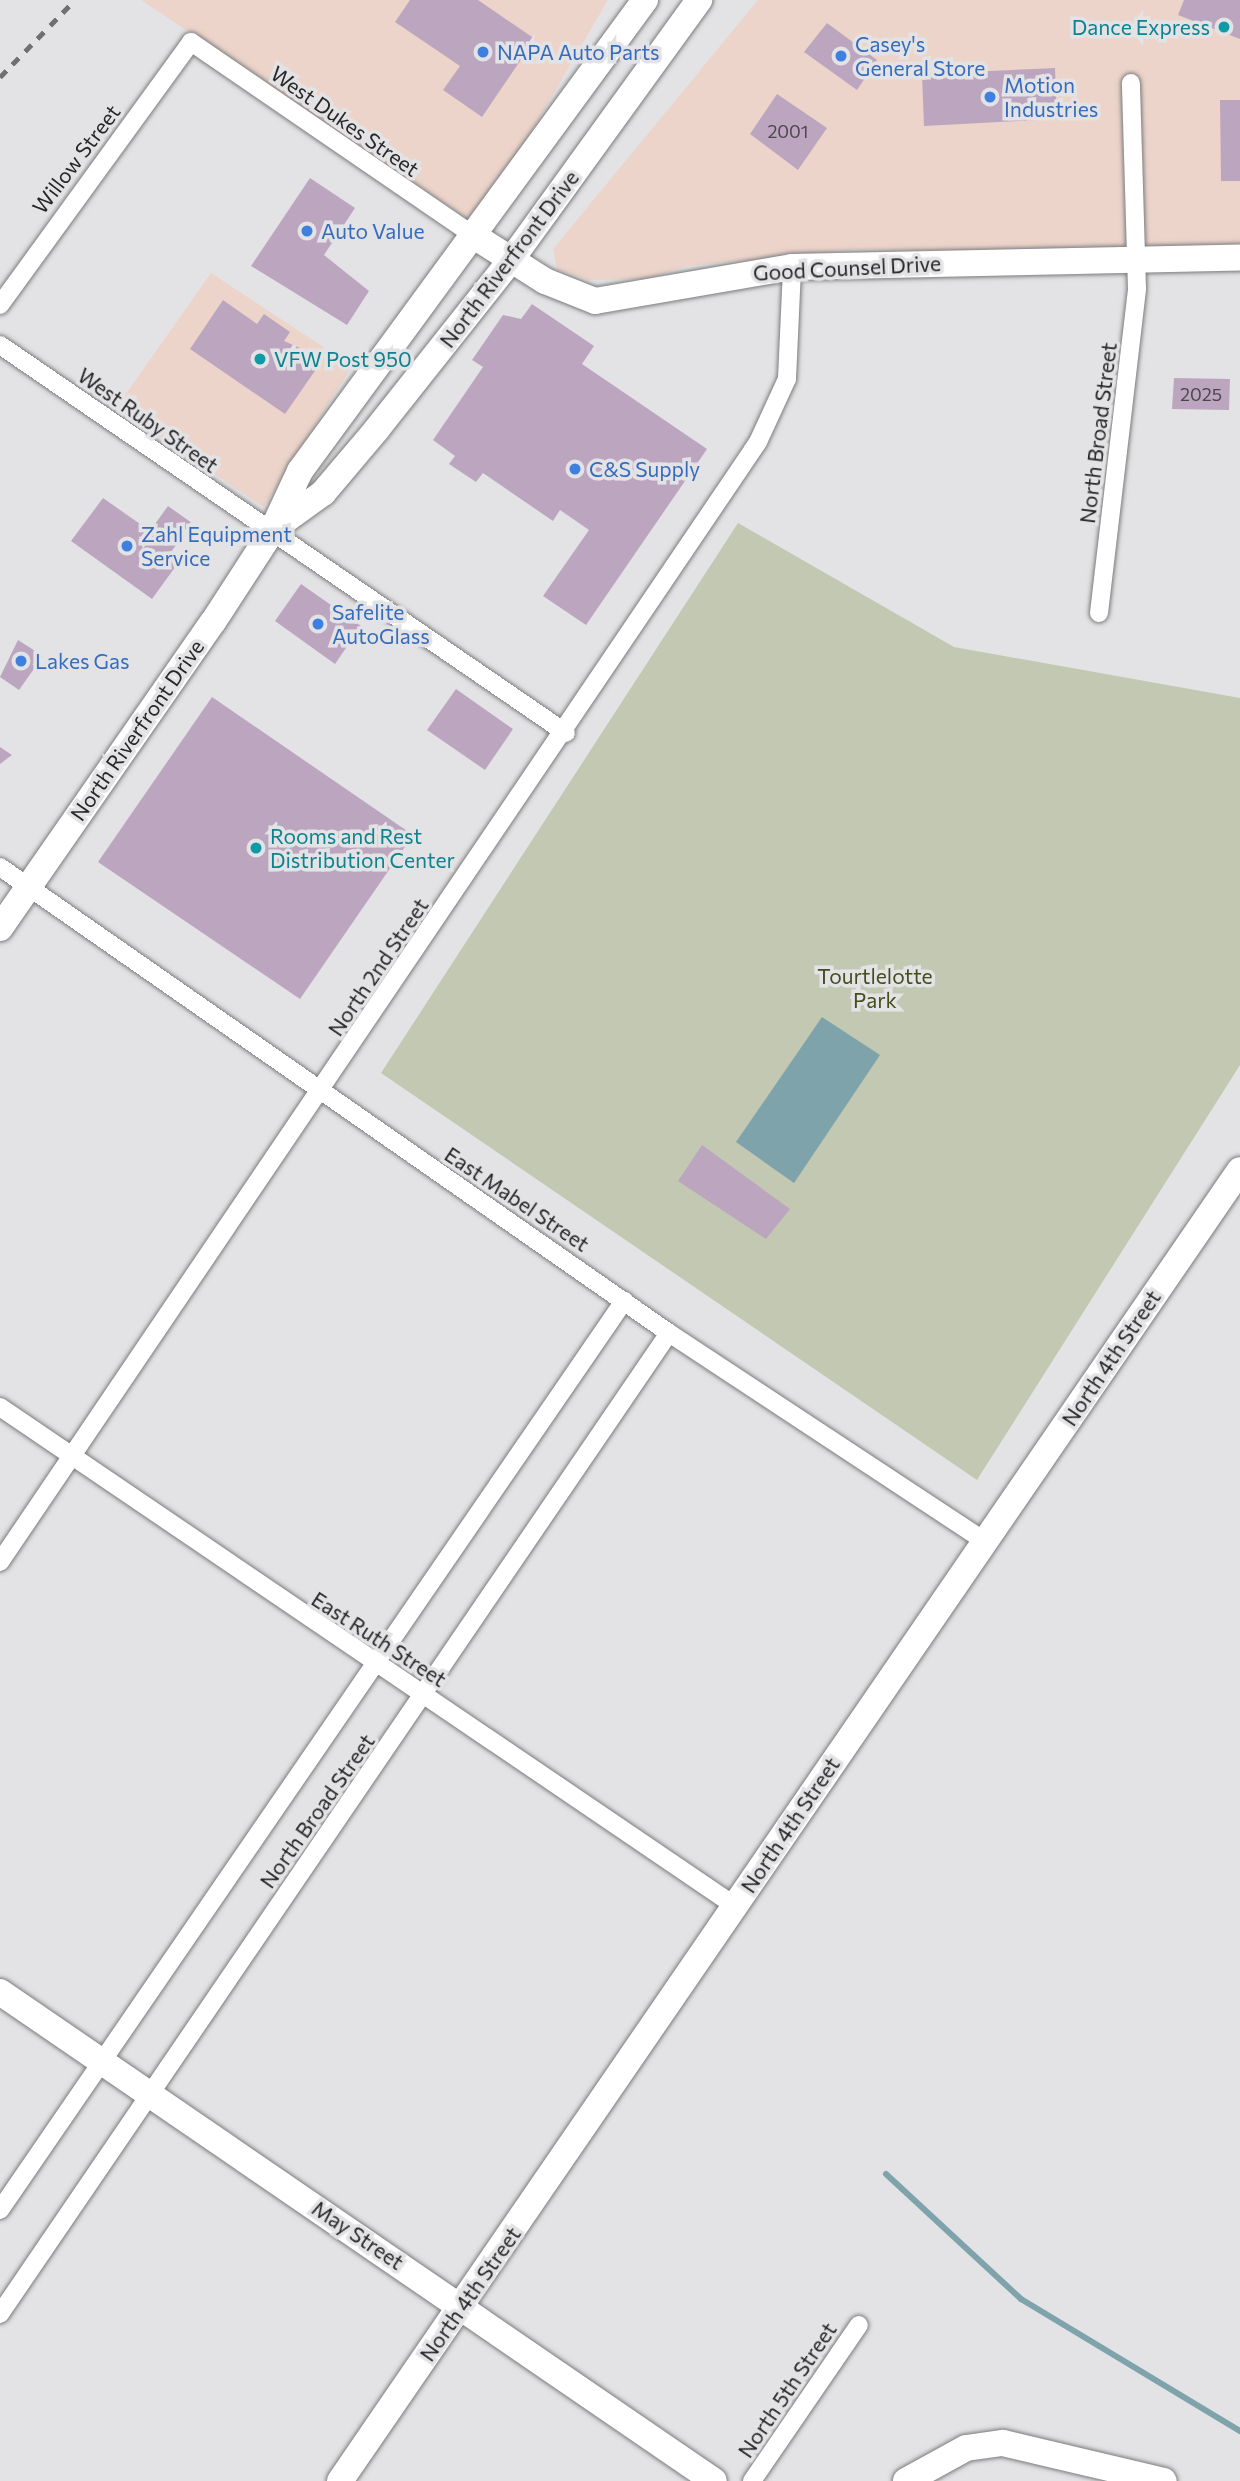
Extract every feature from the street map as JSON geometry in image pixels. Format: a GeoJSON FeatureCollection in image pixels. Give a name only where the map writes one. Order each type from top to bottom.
{"type":"FeatureCollection","features":[{"type":"Feature","properties":{"kind":"street","name":"North Riverfront Drive"},"geometry":{"type":"LineString","coordinates":[[0,928],[272,530],[300,471],[645,0]]}},
{"type":"Feature","properties":{"kind":"street","name":"North Riverfront Drive"},"geometry":{"type":"LineString","coordinates":[[272,530],[323,493],[511,260],[699,0]]}},
{"type":"Feature","properties":{"kind":"street","name":"West Dukes Street"},"geometry":{"type":"LineString","coordinates":[[191,42],[474,236]]}},
{"type":"Feature","properties":{"kind":"street","name":"Willow Street"},"geometry":{"type":"LineString","coordinates":[[0,305],[191,42]]}},
{"type":"Feature","properties":{"kind":"street","name":"North Broad Street"},"geometry":{"type":"LineString","coordinates":[[1099,613],[1136,259],[1131,83]]}},
{"type":"Feature","properties":{"kind":"street","name":"Good Counsel Drive"},"geometry":{"type":"LineString","coordinates":[[474,236],[511,260],[595,301],[792,267],[1240,258]]}},
{"type":"Feature","properties":{"kind":"street","name":"North 2nd Street"},"geometry":{"type":"LineString","coordinates":[[0,1562],[566,733],[776,411],[792,345],[792,267]]}},
{"type":"Feature","properties":{"kind":"street","name":"West Ruby Street"},"geometry":{"type":"LineString","coordinates":[[0,345],[566,733]]}},
{"type":"Feature","properties":{"kind":"street","name":"East Mabel Street"},"geometry":{"type":"LineString","coordinates":[[0,867],[669,1333],[985,1541]]}},
{"type":"Feature","properties":{"kind":"street","name":"North 4th Street"},"geometry":{"type":"LineString","coordinates":[[340,2481],[1240,1170]]}},
{"type":"Feature","properties":{"kind":"street","name":"North Broad Street"},"geometry":{"type":"LineString","coordinates":[[0,2210],[624,1301]]}},
{"type":"Feature","properties":{"kind":"street","name":"North Broad Street"},"geometry":{"type":"LineString","coordinates":[[0,2314],[424,1696],[669,1333]]}},
{"type":"Feature","properties":{"kind":"street","name":"East Ruth Street"},"geometry":{"type":"LineString","coordinates":[[0,1407],[374,1665],[735,1906]]}},
{"type":"Feature","properties":{"kind":"street","name":"May Street"},"geometry":{"type":"LineString","coordinates":[[0,1992],[463,2305],[714,2481]]}},
{"type":"Feature","properties":{"kind":"street","name":"North 5th Street"},"geometry":{"type":"LineString","coordinates":[[752,2481],[859,2325]]}},
{"type":"Feature","properties":{"kind":"street"},"geometry":{"type":"LineString","coordinates":[[906,2481],[967,2448],[1003,2443],[1164,2481]]}},
{"type":"Feature","properties":{"kind":"shaded area"},"geometry":{"type":"Polygon","coordinates":[[[141,0],[608,0],[477,225],[141,0]]]}},
{"type":"Feature","properties":{"kind":"shaded area"},"geometry":{"type":"Polygon","coordinates":[[[758,0],[1240,0],[1240,255],[856,249],[687,266],[647,279],[588,280],[557,269],[553,249],[758,0]]]}},
{"type":"Feature","properties":{"kind":"shaded area"},"geometry":{"type":"Polygon","coordinates":[[[211,273],[352,366],[264,507],[116,408],[211,273]]]}},
{"type":"Feature","properties":{"kind":"green space","name":"Tourtlelotte Park"},"geometry":{"type":"Polygon","coordinates":[[[738,523],[954,647],[1240,698],[1240,1065],[977,1480],[381,1073],[738,523]]]}},
{"type":"Feature","properties":{"kind":"water"},"geometry":{"type":"Polygon","coordinates":[[[822,1017],[880,1055],[794,1183],[736,1142],[822,1017]]]}},
{"type":"Feature","properties":{"kind":"building","name":"NAPA Auto Parts"},"geometry":{"type":"Polygon","coordinates":[[[410,0],[478,0],[535,39],[482,117],[443,90],[460,66],[395,22],[410,0]]]}},
{"type":"Feature","properties":{"kind":"building","name":"Dance Express"},"geometry":{"type":"Polygon","coordinates":[[[1184,0],[1240,0],[1240,39],[1178,15],[1184,0]]]}},
{"type":"Feature","properties":{"kind":"building","name":"Casey's General Store"},"geometry":{"type":"Polygon","coordinates":[[[827,23],[877,60],[857,90],[804,52],[827,23]]]}},
{"type":"Feature","properties":{"kind":"building","name":"Motion Industries"},"geometry":{"type":"Polygon","coordinates":[[[1055,68],[1057,119],[924,126],[922,74],[1055,68]]]}},
{"type":"Feature","properties":{"kind":"building","name":"Casey's General Store"},"geometry":{"type":"Polygon","coordinates":[[[777,94],[827,128],[798,170],[750,134],[777,94]]]}},
{"type":"Feature","properties":{"kind":"building"},"geometry":{"type":"Polygon","coordinates":[[[1220,100],[1240,100],[1240,181],[1221,181],[1220,100]]]}},
{"type":"Feature","properties":{"kind":"building","name":"Auto Value"},"geometry":{"type":"Polygon","coordinates":[[[310,178],[355,208],[324,255],[369,291],[347,325],[251,266],[310,178]]]}},
{"type":"Feature","properties":{"kind":"building","name":"VFW Post 950"},"geometry":{"type":"Polygon","coordinates":[[[223,300],[257,324],[264,314],[290,332],[284,341],[318,356],[319,365],[285,414],[190,349],[223,300]]]}},
{"type":"Feature","properties":{"kind":"building","name":"C&S Supply"},"geometry":{"type":"Polygon","coordinates":[[[532,304],[594,346],[582,364],[707,449],[586,625],[543,596],[589,530],[560,510],[553,521],[483,473],[476,482],[449,464],[455,456],[433,440],[483,367],[472,360],[503,315],[521,319],[532,304]]]}},
{"type":"Feature","properties":{"kind":"building"},"geometry":{"type":"Polygon","coordinates":[[[1174,378],[1230,379],[1229,410],[1172,409],[1174,378]]]}},
{"type":"Feature","properties":{"kind":"building","name":"Zahl Equipment Service"},"geometry":{"type":"Polygon","coordinates":[[[103,498],[150,531],[168,506],[192,523],[171,552],[181,559],[152,599],[71,541],[103,498]]]}},
{"type":"Feature","properties":{"kind":"building","name":"Safelite AutoGlass"},"geometry":{"type":"Polygon","coordinates":[[[301,584],[361,626],[335,664],[275,621],[301,584]]]}},
{"type":"Feature","properties":{"kind":"building","name":"Lakes Gas"},"geometry":{"type":"Polygon","coordinates":[[[18,640],[43,656],[19,690],[0,677],[18,640]]]}},
{"type":"Feature","properties":{"kind":"building"},"geometry":{"type":"Polygon","coordinates":[[[456,689],[513,729],[485,770],[427,730],[456,689]]]}},
{"type":"Feature","properties":{"kind":"building","name":"Rooms and Rest Distribution Center"},"geometry":{"type":"Polygon","coordinates":[[[212,697],[413,835],[300,999],[98,862],[212,697]]]}},
{"type":"Feature","properties":{"kind":"building"},"geometry":{"type":"Polygon","coordinates":[[[0,747],[12,755],[0,764],[0,747]]]}},
{"type":"Feature","properties":{"kind":"building"},"geometry":{"type":"Polygon","coordinates":[[[702,1145],[790,1209],[766,1239],[678,1181],[702,1145]]]}},
{"type":"Feature","properties":{"kind":"waterway"},"geometry":{"type":"LineString","coordinates":[[886,2174],[1021,2299],[1240,2431]]}},
{"type":"Feature","properties":{"kind":"railway"},"geometry":{"type":"LineString","coordinates":[[0,77],[75,0]]}},
{"type":"Feature","properties":{"kind":"place","name":"Dance Express"},"geometry":{"type":"Point","coordinates":[1224,27]}},
{"type":"Feature","properties":{"kind":"place","name":"NAPA Auto Parts"},"geometry":{"type":"Point","coordinates":[483,52]}},
{"type":"Feature","properties":{"kind":"place","name":"Casey's General Store"},"geometry":{"type":"Point","coordinates":[841,56]}},
{"type":"Feature","properties":{"kind":"place","name":"Motion Industries"},"geometry":{"type":"Point","coordinates":[990,97]}},
{"type":"Feature","properties":{"kind":"place","name":"Auto Value"},"geometry":{"type":"Point","coordinates":[307,231]}},
{"type":"Feature","properties":{"kind":"place","name":"VFW Post 950"},"geometry":{"type":"Point","coordinates":[260,359]}},
{"type":"Feature","properties":{"kind":"place","name":"C&S Supply"},"geometry":{"type":"Point","coordinates":[575,469]}},
{"type":"Feature","properties":{"kind":"place","name":"Zahl Equipment Service"},"geometry":{"type":"Point","coordinates":[127,546]}},
{"type":"Feature","properties":{"kind":"place","name":"Safelite AutoGlass"},"geometry":{"type":"Point","coordinates":[318,624]}},
{"type":"Feature","properties":{"kind":"place","name":"Lakes Gas"},"geometry":{"type":"Point","coordinates":[21,661]}},
{"type":"Feature","properties":{"kind":"place","name":"Rooms and Rest Distribution Center"},"geometry":{"type":"Point","coordinates":[256,848]}}]}
